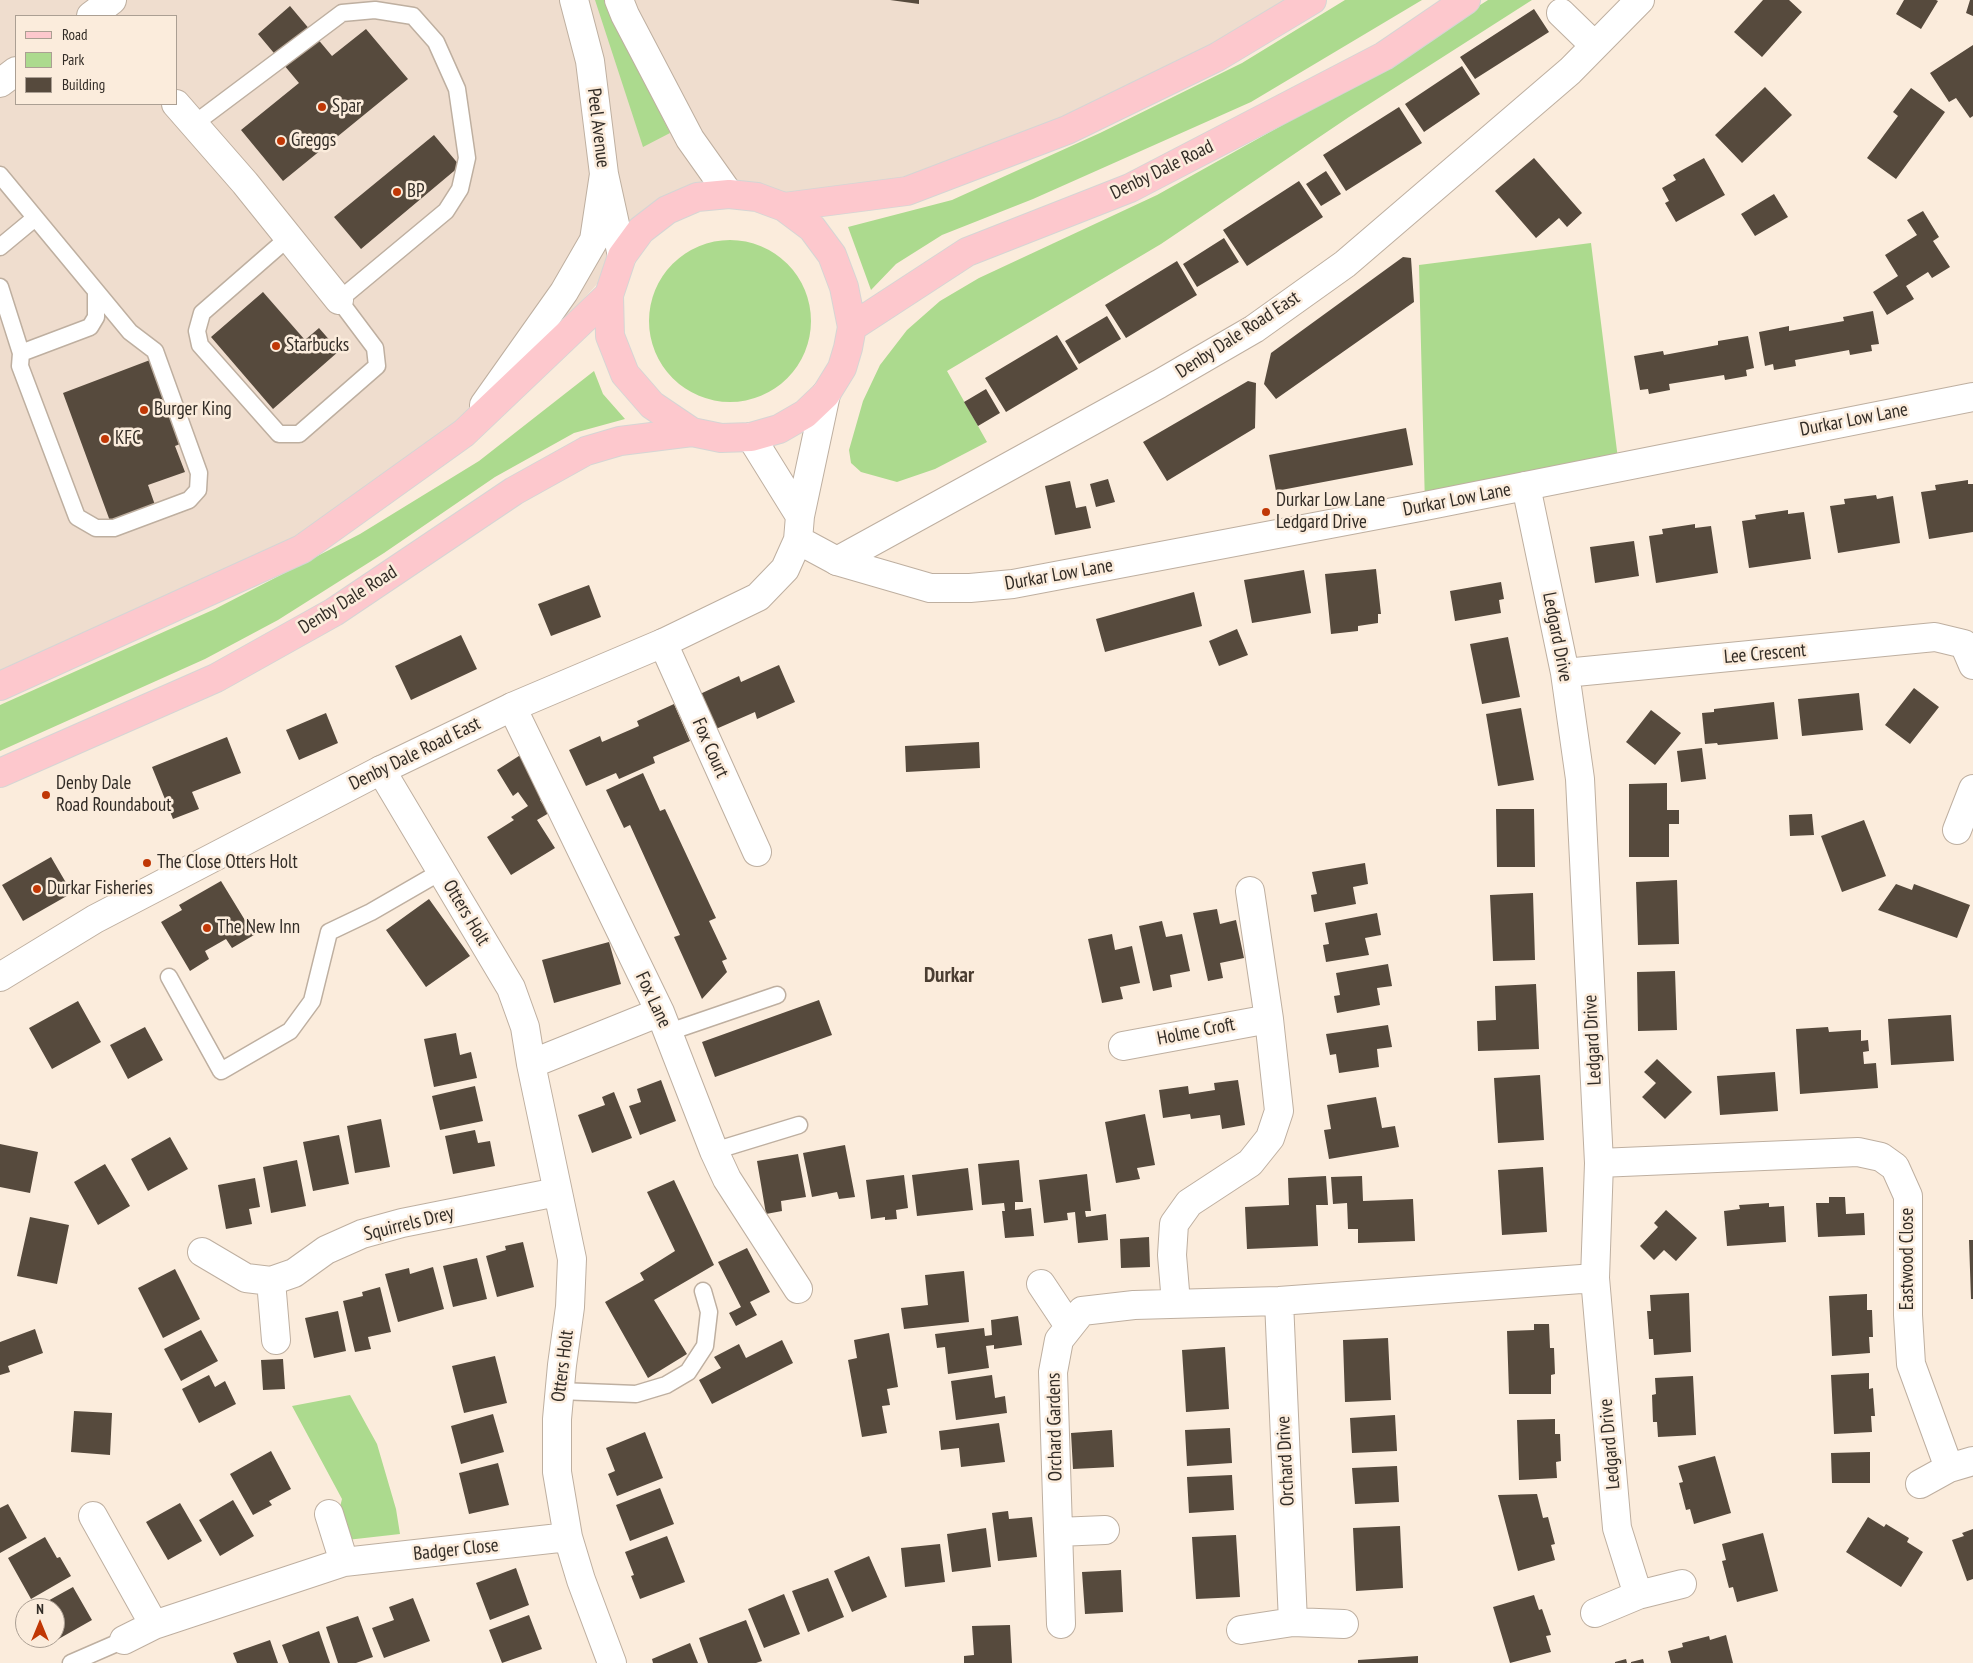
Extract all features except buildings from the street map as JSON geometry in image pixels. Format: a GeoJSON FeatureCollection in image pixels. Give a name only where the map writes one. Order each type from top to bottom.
{"type":"FeatureCollection","features":[{"type":"Feature","properties":{"kind":"main road"},"geometry":{"type":"LineString","coordinates":[[784,208],[907,191],[1066,130],[1217,57],[1312,0]]}},
{"type":"Feature","properties":{"kind":"main road","name":"Denby Dale Road"},"geometry":{"type":"LineString","coordinates":[[852,327],[967,252],[1130,188],[1384,56],[1466,0]]}},
{"type":"Feature","properties":{"kind":"main road","name":"Denby Dale Road"},"geometry":{"type":"LineString","coordinates":[[0,772],[216,678],[334,612],[514,491],[586,451],[620,441],[692,432],[721,438],[751,437],[779,429],[805,414],[826,394],[842,368],[852,327],[844,287],[832,255],[812,228],[784,208],[757,197],[729,194],[697,197],[668,210],[641,230],[622,256],[609,295],[610,336],[625,374],[652,405],[692,432]]}},
{"type":"Feature","properties":{"kind":"main road","name":"Denby Dale Road"},"geometry":{"type":"LineString","coordinates":[[0,686],[302,549],[464,433],[609,295]]}},
{"type":"Feature","properties":{"kind":"street","name":"Peel Avenue"},"geometry":{"type":"LineString","coordinates":[[574,0],[590,62],[604,174],[622,256]]}},
{"type":"Feature","properties":{"kind":"street"},"geometry":{"type":"LineString","coordinates":[[619,0],[625,16],[690,139],[729,194]]}},
{"type":"Feature","properties":{"kind":"street","name":"Denby Dale Road East"},"geometry":{"type":"LineString","coordinates":[[838,562],[1159,384],[1254,329],[1345,264],[1570,71],[1640,0]]}},
{"type":"Feature","properties":{"kind":"street"},"geometry":{"type":"LineString","coordinates":[[1561,13],[1594,45]]}},
{"type":"Feature","properties":{"kind":"street"},"geometry":{"type":"LineString","coordinates":[[0,83],[15,72]]}},
{"type":"Feature","properties":{"kind":"street"},"geometry":{"type":"LineString","coordinates":[[177,105],[245,183],[339,300]]}},
{"type":"Feature","properties":{"kind":"street"},"geometry":{"type":"LineString","coordinates":[[464,433],[564,292],[594,240],[604,174]]}},
{"type":"Feature","properties":{"kind":"street","name":"Denby Dale Road East"},"geometry":{"type":"LineString","coordinates":[[0,977],[95,919],[381,770],[512,707],[663,643],[758,597],[785,570],[799,528],[826,394]]}},
{"type":"Feature","properties":{"kind":"street","name":"Durkar Low Lane"},"geometry":{"type":"LineString","coordinates":[[799,528],[838,562],[930,588],[970,588],[1013,584],[1526,486],[1973,397]]}},
{"type":"Feature","properties":{"kind":"street"},"geometry":{"type":"LineString","coordinates":[[751,437],[799,528]]}},
{"type":"Feature","properties":{"kind":"street","name":"Ledgard Drive"},"geometry":{"type":"LineString","coordinates":[[1526,486],[1565,673],[1580,779],[1599,1163],[1594,1278],[1617,1528],[1638,1595]]}},
{"type":"Feature","properties":{"kind":"street","name":"Lee Crescent"},"geometry":{"type":"LineString","coordinates":[[1565,673],[1935,637],[1970,648]]}},
{"type":"Feature","properties":{"kind":"street","name":"Fox Court"},"geometry":{"type":"LineString","coordinates":[[663,643],[757,852]]}},
{"type":"Feature","properties":{"kind":"street","name":"Fox Lane"},"geometry":{"type":"LineString","coordinates":[[512,707],[664,1022],[714,1151],[727,1179],[798,1289]]}},
{"type":"Feature","properties":{"kind":"street","name":"Otters Holt"},"geometry":{"type":"LineString","coordinates":[[381,770],[511,988],[524,1027],[530,1064],[572,1259],[570,1308],[557,1419],[557,1472],[568,1537],[581,1580],[612,1663]]}},
{"type":"Feature","properties":{"kind":"street"},"geometry":{"type":"LineString","coordinates":[[1957,830],[1973,788]]}},
{"type":"Feature","properties":{"kind":"street"},"geometry":{"type":"LineString","coordinates":[[1250,891],[1269,1019],[1279,1111],[1270,1138],[1250,1163],[1189,1203],[1174,1224],[1172,1254],[1176,1303],[1279,1300],[1594,1278]]}},
{"type":"Feature","properties":{"kind":"street","name":"Holme Croft"},"geometry":{"type":"LineString","coordinates":[[1123,1046],[1269,1019]]}},
{"type":"Feature","properties":{"kind":"street"},"geometry":{"type":"LineString","coordinates":[[530,1064],[664,1022]]}},
{"type":"Feature","properties":{"kind":"street","name":"Eastwood Close"},"geometry":{"type":"LineString","coordinates":[[1599,1163],[1858,1152],[1881,1157],[1895,1167],[1908,1196],[1908,1316],[1911,1364],[1961,1464],[1920,1484]]}},
{"type":"Feature","properties":{"kind":"street","name":"Squirrels Drey"},"geometry":{"type":"LineString","coordinates":[[202,1252],[246,1278],[271,1281],[294,1273],[326,1250],[362,1234],[411,1221],[557,1192]]}},
{"type":"Feature","properties":{"kind":"street"},"geometry":{"type":"LineString","coordinates":[[271,1281],[276,1340]]}},
{"type":"Feature","properties":{"kind":"street"},"geometry":{"type":"LineString","coordinates":[[1041,1284],[1069,1326]]}},
{"type":"Feature","properties":{"kind":"street","name":"Orchard Drive"},"geometry":{"type":"LineString","coordinates":[[1279,1300],[1293,1622]]}},
{"type":"Feature","properties":{"kind":"street","name":"Orchard Gardens"},"geometry":{"type":"LineString","coordinates":[[1061,1624],[1053,1372],[1059,1340],[1082,1311],[1134,1305],[1176,1303]]}},
{"type":"Feature","properties":{"kind":"street"},"geometry":{"type":"LineString","coordinates":[[329,1514],[344,1562]]}},
{"type":"Feature","properties":{"kind":"street"},"geometry":{"type":"LineString","coordinates":[[93,1516],[154,1625]]}},
{"type":"Feature","properties":{"kind":"street"},"geometry":{"type":"LineString","coordinates":[[1058,1532],[1105,1530]]}},
{"type":"Feature","properties":{"kind":"street","name":"Badger Close"},"geometry":{"type":"LineString","coordinates":[[124,1640],[154,1625],[344,1562],[568,1537]]}},
{"type":"Feature","properties":{"kind":"street"},"geometry":{"type":"LineString","coordinates":[[1594,1613],[1638,1595],[1682,1584]]}},
{"type":"Feature","properties":{"kind":"street"},"geometry":{"type":"LineString","coordinates":[[1241,1630],[1293,1622],[1344,1624]]}},
{"type":"Feature","properties":{"kind":"lane"},"geometry":{"type":"LineString","coordinates":[[194,124],[342,13],[375,10],[413,16],[436,42],[457,89],[467,158],[460,189],[446,211],[339,300],[375,348],[377,366],[299,434],[279,434],[200,345],[197,331],[202,313],[288,238]]}},
{"type":"Feature","properties":{"kind":"lane"},"geometry":{"type":"LineString","coordinates":[[0,175],[130,332],[155,351],[199,473],[198,490],[189,500],[114,528],[96,528],[78,516],[20,366],[21,353],[0,287]]}},
{"type":"Feature","properties":{"kind":"lane"},"geometry":{"type":"LineString","coordinates":[[0,247],[35,218]]}},
{"type":"Feature","properties":{"kind":"lane"},"geometry":{"type":"LineString","coordinates":[[21,353],[90,327],[96,317],[96,291]]}},
{"type":"Feature","properties":{"kind":"lane"},"geometry":{"type":"LineString","coordinates":[[169,977],[221,1071],[290,1031],[312,1001],[329,932],[371,912],[442,870]]}},
{"type":"Feature","properties":{"kind":"lane"},"geometry":{"type":"LineString","coordinates":[[664,1022],[777,995]]}},
{"type":"Feature","properties":{"kind":"lane"},"geometry":{"type":"LineString","coordinates":[[714,1151],[799,1125]]}},
{"type":"Feature","properties":{"kind":"lane"},"geometry":{"type":"LineString","coordinates":[[559,1391],[636,1394],[666,1385],[688,1372],[705,1346],[709,1312],[703,1291]]}},
{"type":"Feature","properties":{"kind":"lane"},"geometry":{"type":"LineString","coordinates":[[71,1663],[124,1640]]}},
{"type":"Feature","properties":{"kind":"shaded area"},"geometry":{"type":"Polygon","coordinates":[[[0,0],[1312,0],[907,191],[697,197],[622,256],[464,433],[302,549],[0,686],[0,0]]]}},
{"type":"Feature","properties":{"kind":"green space"},"geometry":{"type":"Polygon","coordinates":[[[595,0],[605,0],[670,133],[643,147],[595,0]]]}},
{"type":"Feature","properties":{"kind":"green space"},"geometry":{"type":"Polygon","coordinates":[[[1345,0],[1422,0],[1251,102],[1033,199],[942,235],[896,264],[871,290],[848,227],[952,200],[1100,133],[1242,63],[1345,0]]]}},
{"type":"Feature","properties":{"kind":"green space"},"geometry":{"type":"Polygon","coordinates":[[[1488,0],[1532,0],[1349,117],[1161,244],[947,371],[987,442],[935,469],[897,482],[861,472],[851,463],[849,450],[863,401],[880,365],[907,330],[940,301],[979,278],[1157,195],[1356,84],[1488,0]]]}},
{"type":"Feature","properties":{"kind":"green space"},"geometry":{"type":"Polygon","coordinates":[[[738,240],[754,243],[768,249],[788,263],[798,276],[808,297],[811,321],[808,345],[798,366],[788,379],[775,389],[754,399],[722,402],[706,399],[692,393],[678,384],[667,373],[652,345],[649,313],[652,297],[658,283],[667,269],[678,258],[706,243],[738,240]]]}},
{"type":"Feature","properties":{"kind":"green space"},"geometry":{"type":"Polygon","coordinates":[[[1591,243],[1619,467],[1425,506],[1419,265],[1591,243]]]}},
{"type":"Feature","properties":{"kind":"green space"},"geometry":{"type":"Polygon","coordinates":[[[594,371],[603,394],[625,419],[574,433],[495,477],[384,553],[278,620],[205,659],[0,751],[0,705],[215,609],[360,534],[479,461],[594,371]]]}},
{"type":"Feature","properties":{"kind":"green space"},"geometry":{"type":"Polygon","coordinates":[[[350,1395],[377,1444],[396,1509],[400,1534],[338,1541],[334,1530],[342,1499],[292,1406],[350,1395]]]}},
{"type":"Feature","properties":{"kind":"place","name":"Spar"},"geometry":{"type":"Point","coordinates":[322,107]}},
{"type":"Feature","properties":{"kind":"place","name":"Greggs"},"geometry":{"type":"Point","coordinates":[281,141]}},
{"type":"Feature","properties":{"kind":"place","name":"BP"},"geometry":{"type":"Point","coordinates":[397,192]}},
{"type":"Feature","properties":{"kind":"place","name":"Starbucks"},"geometry":{"type":"Point","coordinates":[276,346]}},
{"type":"Feature","properties":{"kind":"place","name":"Burger King"},"geometry":{"type":"Point","coordinates":[144,410]}},
{"type":"Feature","properties":{"kind":"place","name":"KFC"},"geometry":{"type":"Point","coordinates":[105,439]}},
{"type":"Feature","properties":{"kind":"place","name":"Durkar Low Lane Ledgard Drive"},"geometry":{"type":"Point","coordinates":[1266,512]}},
{"type":"Feature","properties":{"kind":"place","name":"Denby Dale Road Roundabout"},"geometry":{"type":"Point","coordinates":[46,795]}},
{"type":"Feature","properties":{"kind":"place","name":"The Close Otters Holt"},"geometry":{"type":"Point","coordinates":[147,863]}},
{"type":"Feature","properties":{"kind":"place","name":"Durkar Fisheries"},"geometry":{"type":"Point","coordinates":[37,889]}},
{"type":"Feature","properties":{"kind":"place","name":"The New Inn"},"geometry":{"type":"Point","coordinates":[207,928]}},
{"type":"Feature","properties":{"kind":"district","name":"Durkar"},"geometry":{"type":"Point","coordinates":[949,976]}}]}
